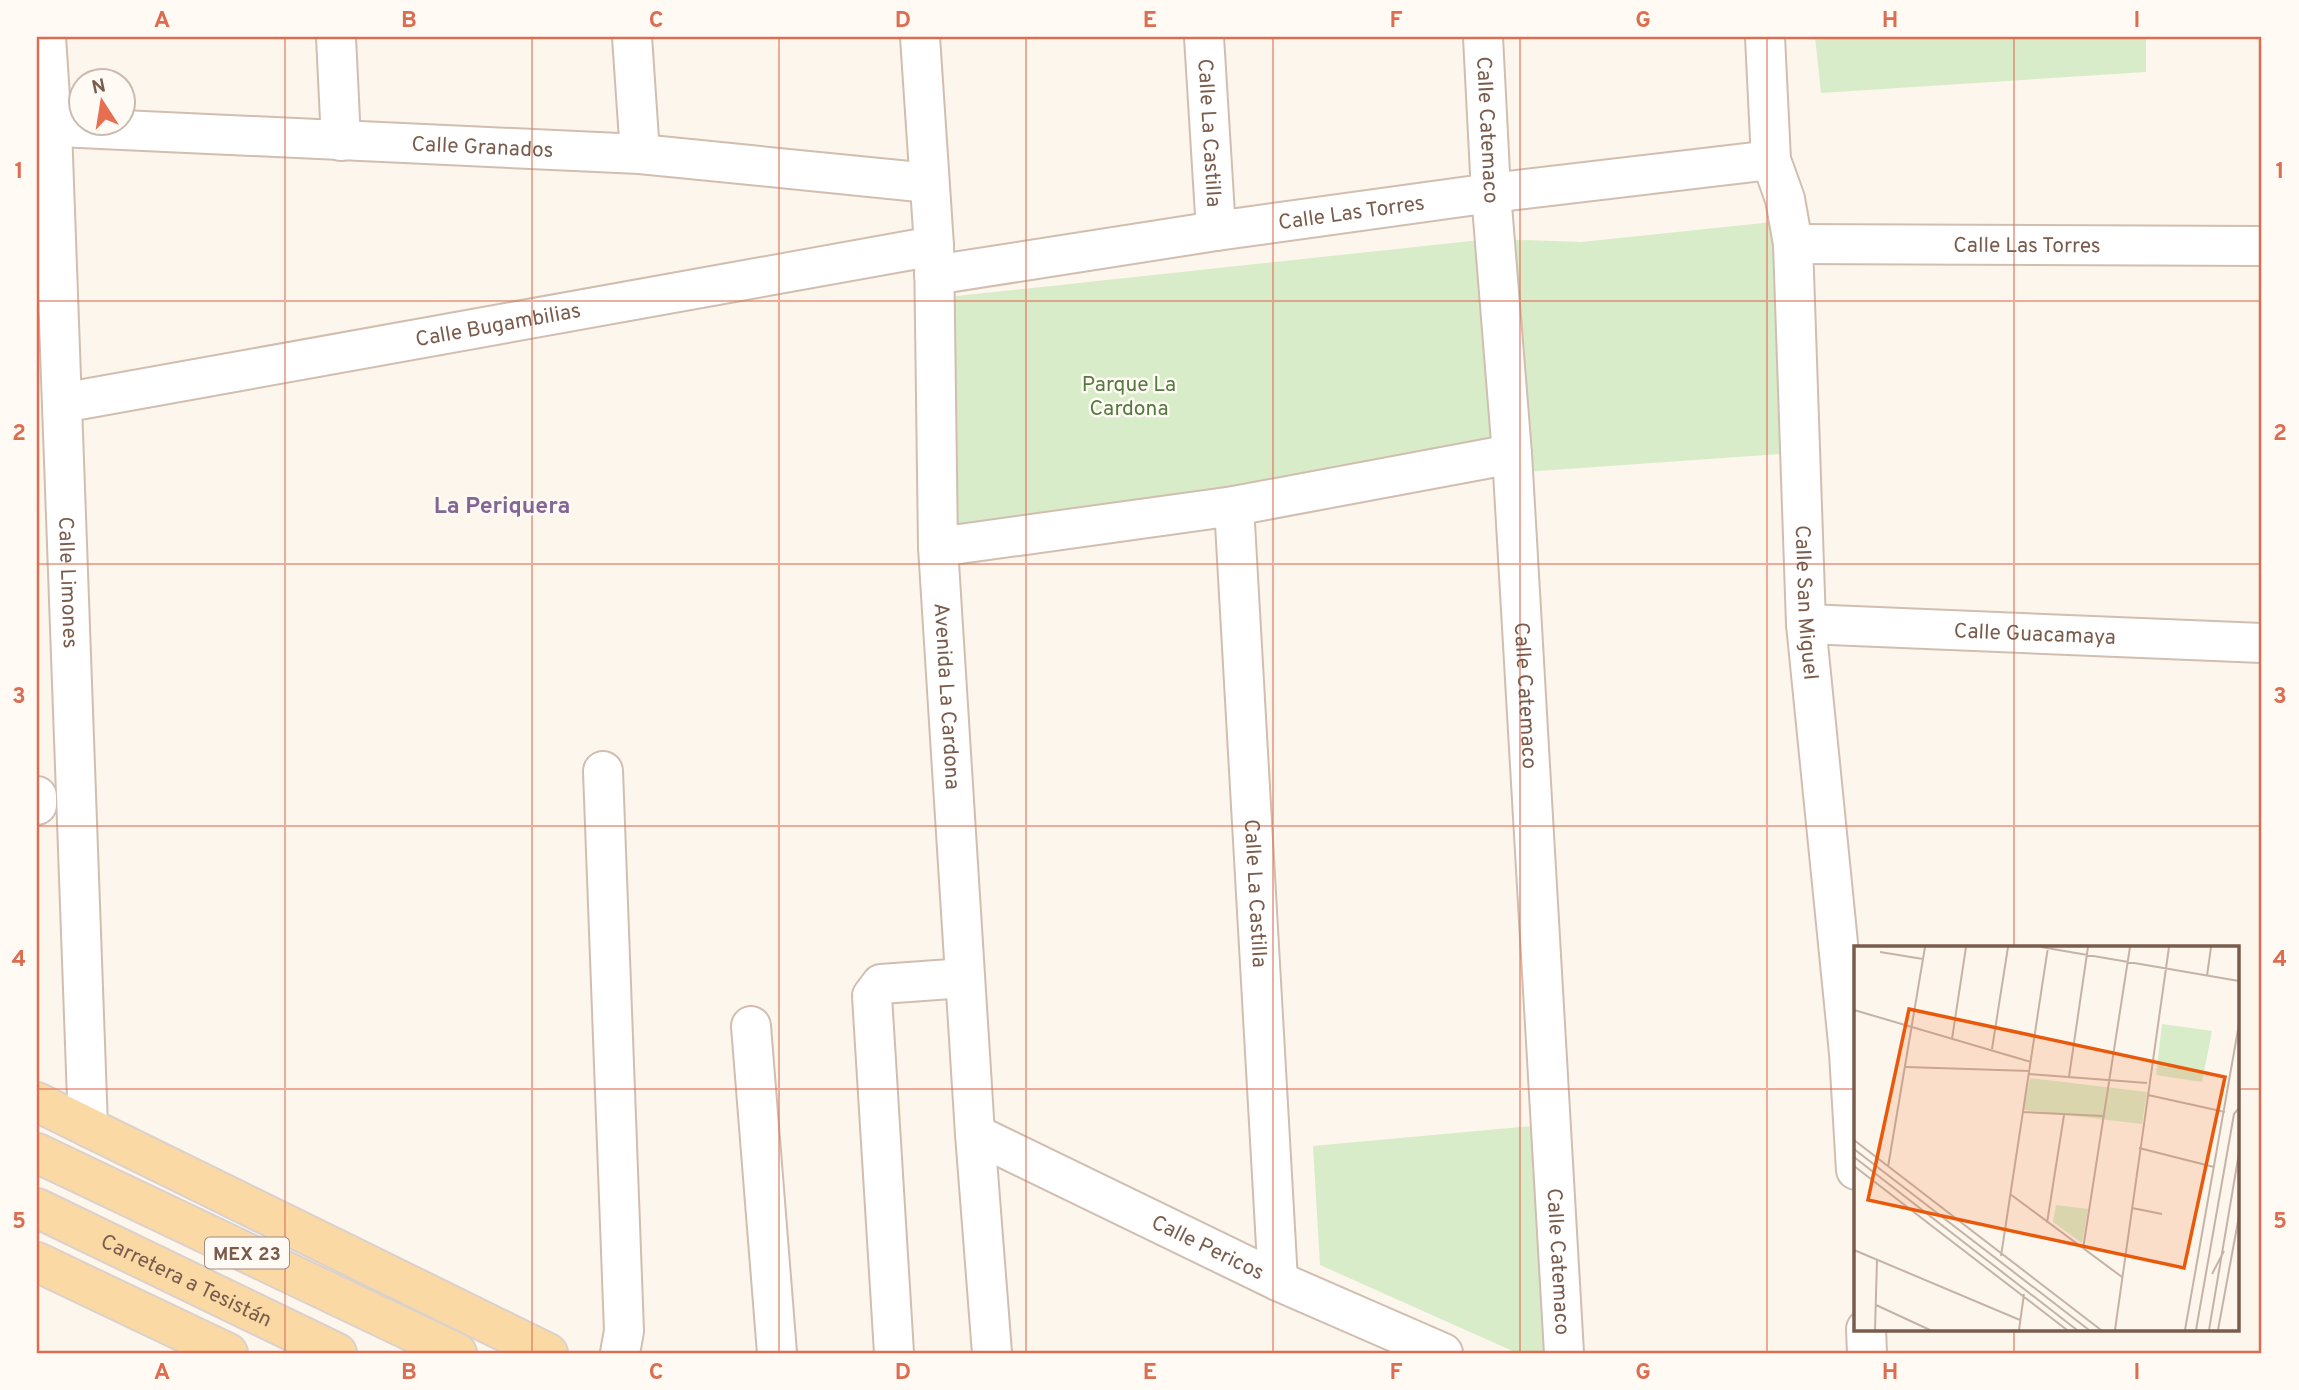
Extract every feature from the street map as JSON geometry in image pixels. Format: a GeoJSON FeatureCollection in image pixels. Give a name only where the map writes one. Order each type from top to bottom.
{"type":"FeatureCollection","features":[{"type":"Feature","properties":{"kind":"main road"},"geometry":{"type":"LineString","coordinates":[[37,1102],[548,1353]]}},
{"type":"Feature","properties":{"kind":"main road","name":"MEX 23"},"geometry":{"type":"LineString","coordinates":[[37,1153],[457,1353]]}},
{"type":"Feature","properties":{"kind":"main road","name":"Carretera a Tesistán"},"geometry":{"type":"LineString","coordinates":[[37,1208],[337,1353]]}},
{"type":"Feature","properties":{"kind":"main road"},"geometry":{"type":"LineString","coordinates":[[37,1262],[228,1353]]}},
{"type":"Feature","properties":{"kind":"street","name":"Calle Limones"},"geometry":{"type":"LineString","coordinates":[[46,37],[44,127],[62,403],[88,1127]]}},
{"type":"Feature","properties":{"kind":"street"},"geometry":{"type":"LineString","coordinates":[[336,37],[341,141]]}},
{"type":"Feature","properties":{"kind":"street"},"geometry":{"type":"LineString","coordinates":[[632,37],[639,154]]}},
{"type":"Feature","properties":{"kind":"street","name":"Avenida La Cardona"},"geometry":{"type":"LineString","coordinates":[[920,37],[934,261],[938,547],[975,1134],[992,1353]]}},
{"type":"Feature","properties":{"kind":"street","name":"Calle La Castilla"},"geometry":{"type":"LineString","coordinates":[[1204,37],[1216,231]]}},
{"type":"Feature","properties":{"kind":"street","name":"Calle Catemaco"},"geometry":{"type":"LineString","coordinates":[[1483,37],[1491,193],[1512,454],[1564,1353]]}},
{"type":"Feature","properties":{"kind":"street","name":"Calle San Miguel"},"geometry":{"type":"LineString","coordinates":[[1765,37],[1771,160],[1785,199],[1793,244],[1807,624],[1853,1053],[1854,1092]]}},
{"type":"Feature","properties":{"kind":"street","name":"Calle Granados"},"geometry":{"type":"LineString","coordinates":[[44,127],[639,154],[929,183]]}},
{"type":"Feature","properties":{"kind":"street","name":"Calle Las Torres"},"geometry":{"type":"LineString","coordinates":[[934,261],[1216,231],[1491,193],[1771,160]]}},
{"type":"Feature","properties":{"kind":"street","name":"Calle Las Torres"},"geometry":{"type":"LineString","coordinates":[[1793,244],[2262,246]]}},
{"type":"Feature","properties":{"kind":"street","name":"Calle Bugambilias"},"geometry":{"type":"LineString","coordinates":[[62,403],[934,261]]}},
{"type":"Feature","properties":{"kind":"street"},"geometry":{"type":"LineString","coordinates":[[938,547],[1234,506],[1512,454]]}},
{"type":"Feature","properties":{"kind":"street","name":"Calle La Castilla"},"geometry":{"type":"LineString","coordinates":[[1234,506],[1278,1281]]}},
{"type":"Feature","properties":{"kind":"street","name":"Calle Guacamaya"},"geometry":{"type":"LineString","coordinates":[[1807,624],[2262,643]]}},
{"type":"Feature","properties":{"kind":"street"},"geometry":{"type":"LineString","coordinates":[[603,771],[624,1331],[620,1353]]}},
{"type":"Feature","properties":{"kind":"street"},"geometry":{"type":"LineString","coordinates":[[37,796],[37,805]]}},
{"type":"Feature","properties":{"kind":"street"},"geometry":{"type":"LineString","coordinates":[[894,1353],[872,996],[881,984],[965,978]]}},
{"type":"Feature","properties":{"kind":"street"},"geometry":{"type":"LineString","coordinates":[[751,1026],[777,1353]]}},
{"type":"Feature","properties":{"kind":"street","name":"Calle Pericos"},"geometry":{"type":"LineString","coordinates":[[975,1134],[1278,1281],[1443,1353]]}},
{"type":"Feature","properties":{"kind":"street"},"geometry":{"type":"LineString","coordinates":[[1866,1330],[1867,1353]]}},
{"type":"Feature","properties":{"kind":"green space"},"geometry":{"type":"Polygon","coordinates":[[[1815,37],[2146,37],[2146,72],[1821,93],[1815,37]]]}},
{"type":"Feature","properties":{"kind":"green space","name":"Parque La Cardona"},"geometry":{"type":"Polygon","coordinates":[[[1782,221],[1795,453],[1523,472],[941,534],[947,297],[1490,239],[1581,242],[1782,221]]]}},
{"type":"Feature","properties":{"kind":"green space"},"geometry":{"type":"Polygon","coordinates":[[[1543,1125],[1552,1353],[1517,1353],[1320,1265],[1313,1146],[1543,1125]]]}},
{"type":"Feature","properties":{"kind":"district","name":"La Periquera"},"geometry":{"type":"Point","coordinates":[502,505]}}]}
